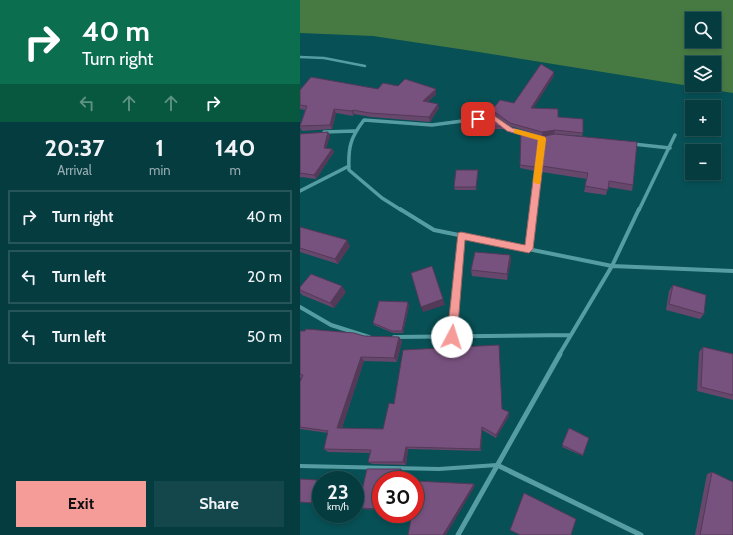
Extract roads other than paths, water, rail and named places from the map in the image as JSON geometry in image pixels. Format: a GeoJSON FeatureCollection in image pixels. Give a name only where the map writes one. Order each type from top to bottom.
{"type":"FeatureCollection","features":[{"type":"Feature","properties":{"kind":"street"},"geometry":{"type":"LineString","coordinates":[[300,58],[324,58],[364,66]]}},
{"type":"Feature","properties":{"kind":"street"},"geometry":{"type":"LineString","coordinates":[[529,135],[509,129],[493,117],[432,125],[364,120],[355,131],[348,148],[349,170],[382,198],[434,230],[612,266],[733,271]]}},
{"type":"Feature","properties":{"kind":"street"},"geometry":{"type":"LineString","coordinates":[[321,133],[355,131]]}},
{"type":"Feature","properties":{"kind":"street"},"geometry":{"type":"LineString","coordinates":[[458,535],[570,335],[612,266],[675,135]]}},
{"type":"Feature","properties":{"kind":"street"},"geometry":{"type":"LineString","coordinates":[[536,137],[542,139],[554,137]]}},
{"type":"Feature","properties":{"kind":"street"},"geometry":{"type":"LineString","coordinates":[[529,249],[542,139]]}},
{"type":"Feature","properties":{"kind":"street"},"geometry":{"type":"LineString","coordinates":[[632,144],[670,148]]}},
{"type":"Feature","properties":{"kind":"street"},"geometry":{"type":"LineString","coordinates":[[300,191],[349,166]]}},
{"type":"Feature","properties":{"kind":"street"},"geometry":{"type":"LineString","coordinates":[[452,337],[461,236]]}},
{"type":"Feature","properties":{"kind":"street"},"geometry":{"type":"LineString","coordinates":[[300,307],[331,325],[367,337],[375,337]]}},
{"type":"Feature","properties":{"kind":"street"},"geometry":{"type":"LineString","coordinates":[[390,337],[570,335]]}},
{"type":"Feature","properties":{"kind":"street"},"geometry":{"type":"LineString","coordinates":[[497,465],[642,535]]}},
{"type":"Feature","properties":{"kind":"lane"},"geometry":{"type":"LineString","coordinates":[[300,466],[439,469],[497,465]]}}]}
